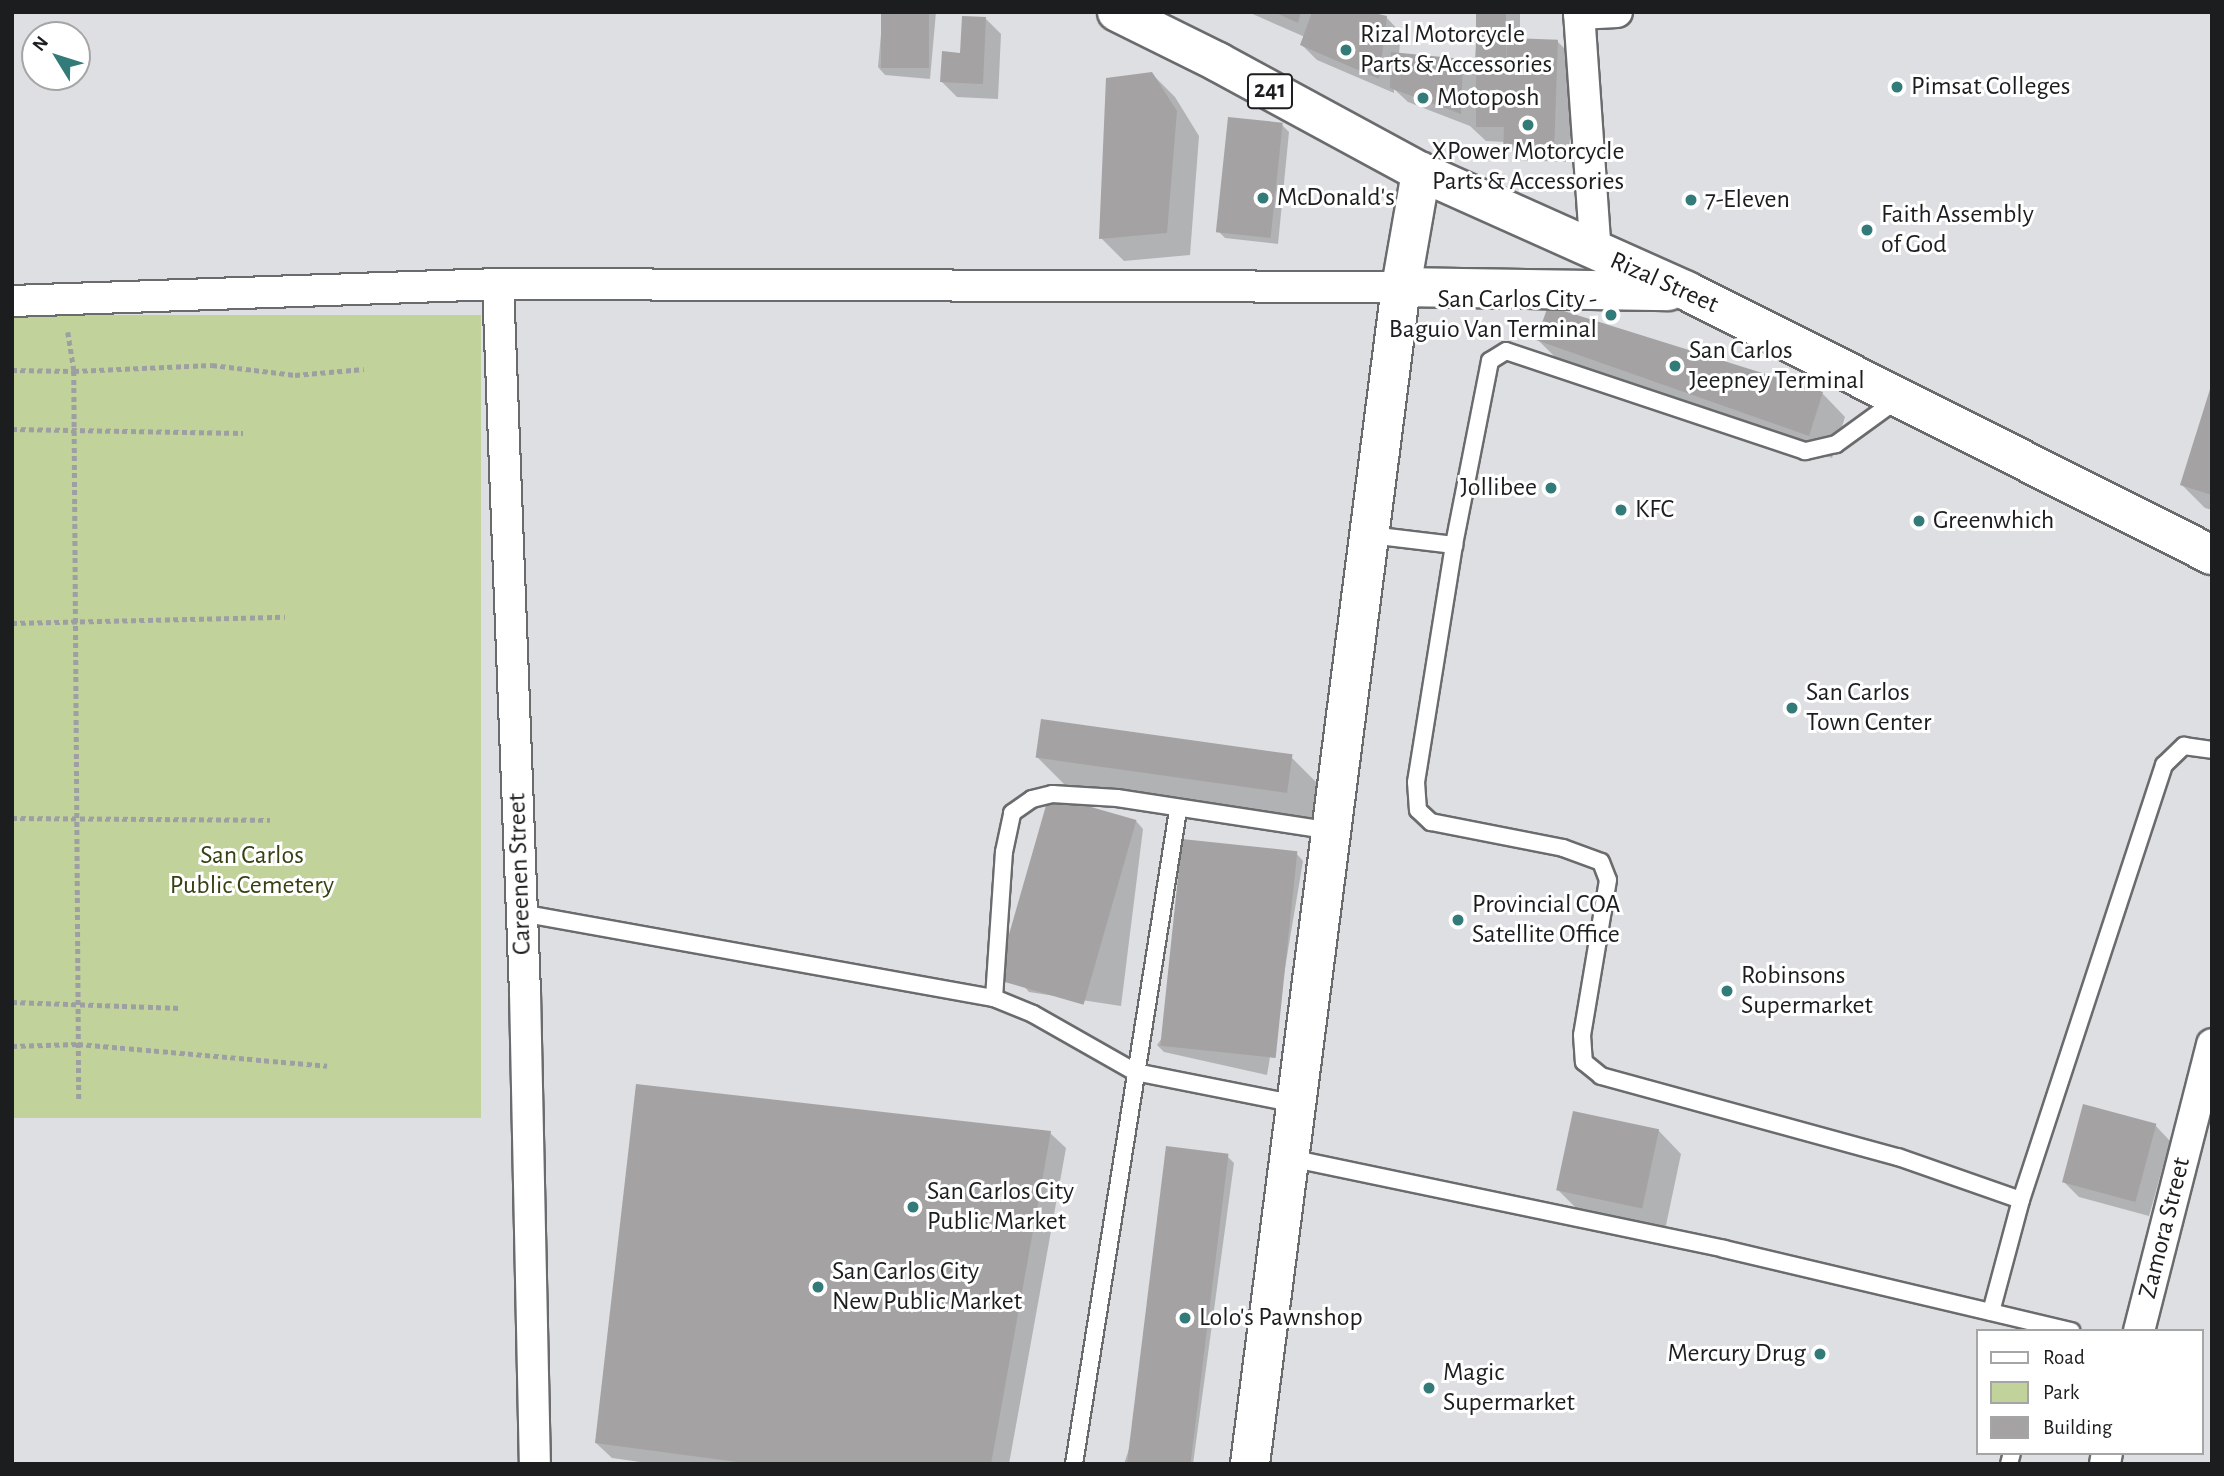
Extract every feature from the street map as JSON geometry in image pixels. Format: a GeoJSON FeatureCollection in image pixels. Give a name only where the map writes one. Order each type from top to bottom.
{"type":"FeatureCollection","features":[{"type":"Feature","properties":{"kind":"main road","name":"Rizal Street"},"geometry":{"type":"LineString","coordinates":[[1117,12],[1218,62],[1421,172],[1596,253],[1687,291],[2212,555]]}},
{"type":"Feature","properties":{"kind":"main road"},"geometry":{"type":"LineString","coordinates":[[1250,1464],[1401,287],[1421,172]]}},
{"type":"Feature","properties":{"kind":"main road"},"geometry":{"type":"LineString","coordinates":[[1401,287],[1687,291]]}},
{"type":"Feature","properties":{"kind":"street"},"geometry":{"type":"LineString","coordinates":[[1596,253],[1579,13],[1617,12]]}},
{"type":"Feature","properties":{"kind":"street"},"geometry":{"type":"LineString","coordinates":[[12,301],[498,284],[1401,287]]}},
{"type":"Feature","properties":{"kind":"street","name":"Careenen Street"},"geometry":{"type":"LineString","coordinates":[[498,284],[521,912],[535,1464]]}},
{"type":"Feature","properties":{"kind":"street","name":"Zamora Street"},"geometry":{"type":"LineString","coordinates":[[2141,1329],[2212,1044]]}},
{"type":"Feature","properties":{"kind":"lane"},"geometry":{"type":"LineString","coordinates":[[1899,398],[1836,443],[1805,451],[1507,351],[1490,361],[1454,545],[1416,782],[1418,810],[1431,822],[1563,848],[1601,863],[1608,880],[1582,1035],[1584,1062],[1601,1076],[1898,1157],[2021,1200]]}},
{"type":"Feature","properties":{"kind":"lane"},"geometry":{"type":"LineString","coordinates":[[1370,535],[1454,545]]}},
{"type":"Feature","properties":{"kind":"lane"},"geometry":{"type":"LineString","coordinates":[[1991,1312],[2021,1200],[2164,765],[2184,746],[2212,750]]}},
{"type":"Feature","properties":{"kind":"lane"},"geometry":{"type":"LineString","coordinates":[[994,998],[1004,852],[1013,813],[1032,799],[1052,794],[1117,798],[1178,810],[1332,831]]}},
{"type":"Feature","properties":{"kind":"lane"},"geometry":{"type":"LineString","coordinates":[[1074,1464],[1178,810]]}},
{"type":"Feature","properties":{"kind":"lane"},"geometry":{"type":"LineString","coordinates":[[521,912],[994,998],[1033,1014],[1135,1072],[1297,1104]]}},
{"type":"Feature","properties":{"kind":"lane"},"geometry":{"type":"LineString","coordinates":[[1290,1158],[1724,1249],[2063,1329]]}},
{"type":"Feature","properties":{"kind":"path"},"geometry":{"type":"LineString","coordinates":[[64,300],[74,371],[79,1100]]}},
{"type":"Feature","properties":{"kind":"path"},"geometry":{"type":"LineString","coordinates":[[12,370],[74,371],[212,365],[295,375],[364,369]]}},
{"type":"Feature","properties":{"kind":"path"},"geometry":{"type":"LineString","coordinates":[[12,429],[243,433]]}},
{"type":"Feature","properties":{"kind":"path"},"geometry":{"type":"LineString","coordinates":[[12,623],[285,617]]}},
{"type":"Feature","properties":{"kind":"path"},"geometry":{"type":"LineString","coordinates":[[12,818],[77,816],[270,820]]}},
{"type":"Feature","properties":{"kind":"path"},"geometry":{"type":"LineString","coordinates":[[12,1002],[181,1008]]}},
{"type":"Feature","properties":{"kind":"path"},"geometry":{"type":"LineString","coordinates":[[12,1046],[78,1044],[327,1066]]}},
{"type":"Feature","properties":{"kind":"green space","name":"San Carlos Public Cemetery"},"geometry":{"type":"Polygon","coordinates":[[[12,315],[481,315],[481,1118],[12,1118],[12,315]]]}},
{"type":"Feature","properties":{"kind":"building"},"geometry":{"type":"Polygon","coordinates":[[[881,12],[929,12],[929,68],[881,68],[881,12]]]}},
{"type":"Feature","properties":{"kind":"building"},"geometry":{"type":"Polygon","coordinates":[[[1274,12],[1301,12],[1298,23],[1274,12]]]}},
{"type":"Feature","properties":{"kind":"building"},"geometry":{"type":"Polygon","coordinates":[[[1312,12],[1370,12],[1387,16],[1379,79],[1300,45],[1312,12]]]}},
{"type":"Feature","properties":{"kind":"building"},"geometry":{"type":"Polygon","coordinates":[[[1476,12],[1506,12],[1506,127],[1476,127],[1476,12]]]}},
{"type":"Feature","properties":{"kind":"building"},"geometry":{"type":"Polygon","coordinates":[[[962,16],[986,17],[983,84],[940,82],[942,51],[960,53],[962,16]]]}},
{"type":"Feature","properties":{"kind":"building"},"geometry":{"type":"Polygon","coordinates":[[[1507,38],[1558,40],[1554,148],[1503,146],[1507,38]]]}},
{"type":"Feature","properties":{"kind":"building"},"geometry":{"type":"Polygon","coordinates":[[[1391,52],[1463,59],[1461,114],[1390,88],[1391,52]]]}},
{"type":"Feature","properties":{"kind":"building"},"geometry":{"type":"Polygon","coordinates":[[[1152,72],[1177,111],[1167,233],[1099,239],[1106,78],[1152,72]]]}},
{"type":"Feature","properties":{"kind":"building"},"geometry":{"type":"Polygon","coordinates":[[[1228,117],[1283,123],[1271,238],[1216,232],[1228,117]]]}},
{"type":"Feature","properties":{"kind":"building","name":"San Carlos Jeepney Terminal"},"geometry":{"type":"Polygon","coordinates":[[[1548,306],[1823,392],[1809,436],[1536,340],[1548,306]]]}},
{"type":"Feature","properties":{"kind":"building"},"geometry":{"type":"Polygon","coordinates":[[[2212,386],[2212,495],[2180,485],[2212,386]]]}},
{"type":"Feature","properties":{"kind":"building"},"geometry":{"type":"Polygon","coordinates":[[[1041,719],[1293,754],[1287,793],[1036,758],[1041,719]]]}},
{"type":"Feature","properties":{"kind":"building"},"geometry":{"type":"Polygon","coordinates":[[[1049,795],[1136,820],[1084,1005],[996,980],[1049,795]]]}},
{"type":"Feature","properties":{"kind":"building"},"geometry":{"type":"Polygon","coordinates":[[[1182,839],[1297,851],[1276,1058],[1160,1046],[1182,839]]]}},
{"type":"Feature","properties":{"kind":"building","name":"San Carlos City New Public Market"},"geometry":{"type":"Polygon","coordinates":[[[636,1084],[1051,1131],[991,1464],[752,1464],[595,1443],[636,1084]]]}},
{"type":"Feature","properties":{"kind":"building"},"geometry":{"type":"Polygon","coordinates":[[[2083,1104],[2156,1124],[2135,1202],[2062,1182],[2083,1104]]]}},
{"type":"Feature","properties":{"kind":"building"},"geometry":{"type":"Polygon","coordinates":[[[1573,1111],[1659,1129],[1642,1209],[1556,1190],[1573,1111]]]}},
{"type":"Feature","properties":{"kind":"building"},"geometry":{"type":"Polygon","coordinates":[[[1166,1146],[1229,1154],[1190,1464],[1127,1464],[1166,1146]]]}},
{"type":"Feature","properties":{"kind":"place","name":"Rizal Motorcycle Parts & Accessories"},"geometry":{"type":"Point","coordinates":[1346,50]}},
{"type":"Feature","properties":{"kind":"place","name":"Pimsat Colleges"},"geometry":{"type":"Point","coordinates":[1897,87]}},
{"type":"Feature","properties":{"kind":"place","name":"Motoposh"},"geometry":{"type":"Point","coordinates":[1423,98]}},
{"type":"Feature","properties":{"kind":"place","name":"XPower Motorcycle Parts & Accessories"},"geometry":{"type":"Point","coordinates":[1528,125]}},
{"type":"Feature","properties":{"kind":"place","name":"McDonald's"},"geometry":{"type":"Point","coordinates":[1263,198]}},
{"type":"Feature","properties":{"kind":"place","name":"7-Eleven"},"geometry":{"type":"Point","coordinates":[1691,200]}},
{"type":"Feature","properties":{"kind":"place","name":"Faith Assembly of God"},"geometry":{"type":"Point","coordinates":[1867,230]}},
{"type":"Feature","properties":{"kind":"place","name":"San Carlos City - Baguio Van Terminal"},"geometry":{"type":"Point","coordinates":[1611,315]}},
{"type":"Feature","properties":{"kind":"place","name":"San Carlos Jeepney Terminal"},"geometry":{"type":"Point","coordinates":[1675,366]}},
{"type":"Feature","properties":{"kind":"place","name":"Jollibee"},"geometry":{"type":"Point","coordinates":[1551,488]}},
{"type":"Feature","properties":{"kind":"place","name":"KFC"},"geometry":{"type":"Point","coordinates":[1621,510]}},
{"type":"Feature","properties":{"kind":"place","name":"Greenwhich"},"geometry":{"type":"Point","coordinates":[1919,521]}},
{"type":"Feature","properties":{"kind":"place","name":"San Carlos Town Center"},"geometry":{"type":"Point","coordinates":[1792,708]}},
{"type":"Feature","properties":{"kind":"place","name":"Provincial COA Satellite Office"},"geometry":{"type":"Point","coordinates":[1458,920]}},
{"type":"Feature","properties":{"kind":"place","name":"Robinsons Supermarket"},"geometry":{"type":"Point","coordinates":[1727,991]}},
{"type":"Feature","properties":{"kind":"place","name":"San Carlos City Public Market"},"geometry":{"type":"Point","coordinates":[913,1207]}},
{"type":"Feature","properties":{"kind":"place","name":"San Carlos City New Public Market"},"geometry":{"type":"Point","coordinates":[818,1287]}},
{"type":"Feature","properties":{"kind":"place","name":"Lolo's Pawnshop"},"geometry":{"type":"Point","coordinates":[1185,1318]}},
{"type":"Feature","properties":{"kind":"place","name":"Mercury Drug"},"geometry":{"type":"Point","coordinates":[1820,1354]}},
{"type":"Feature","properties":{"kind":"place","name":"Magic Supermarket"},"geometry":{"type":"Point","coordinates":[1429,1388]}}]}
